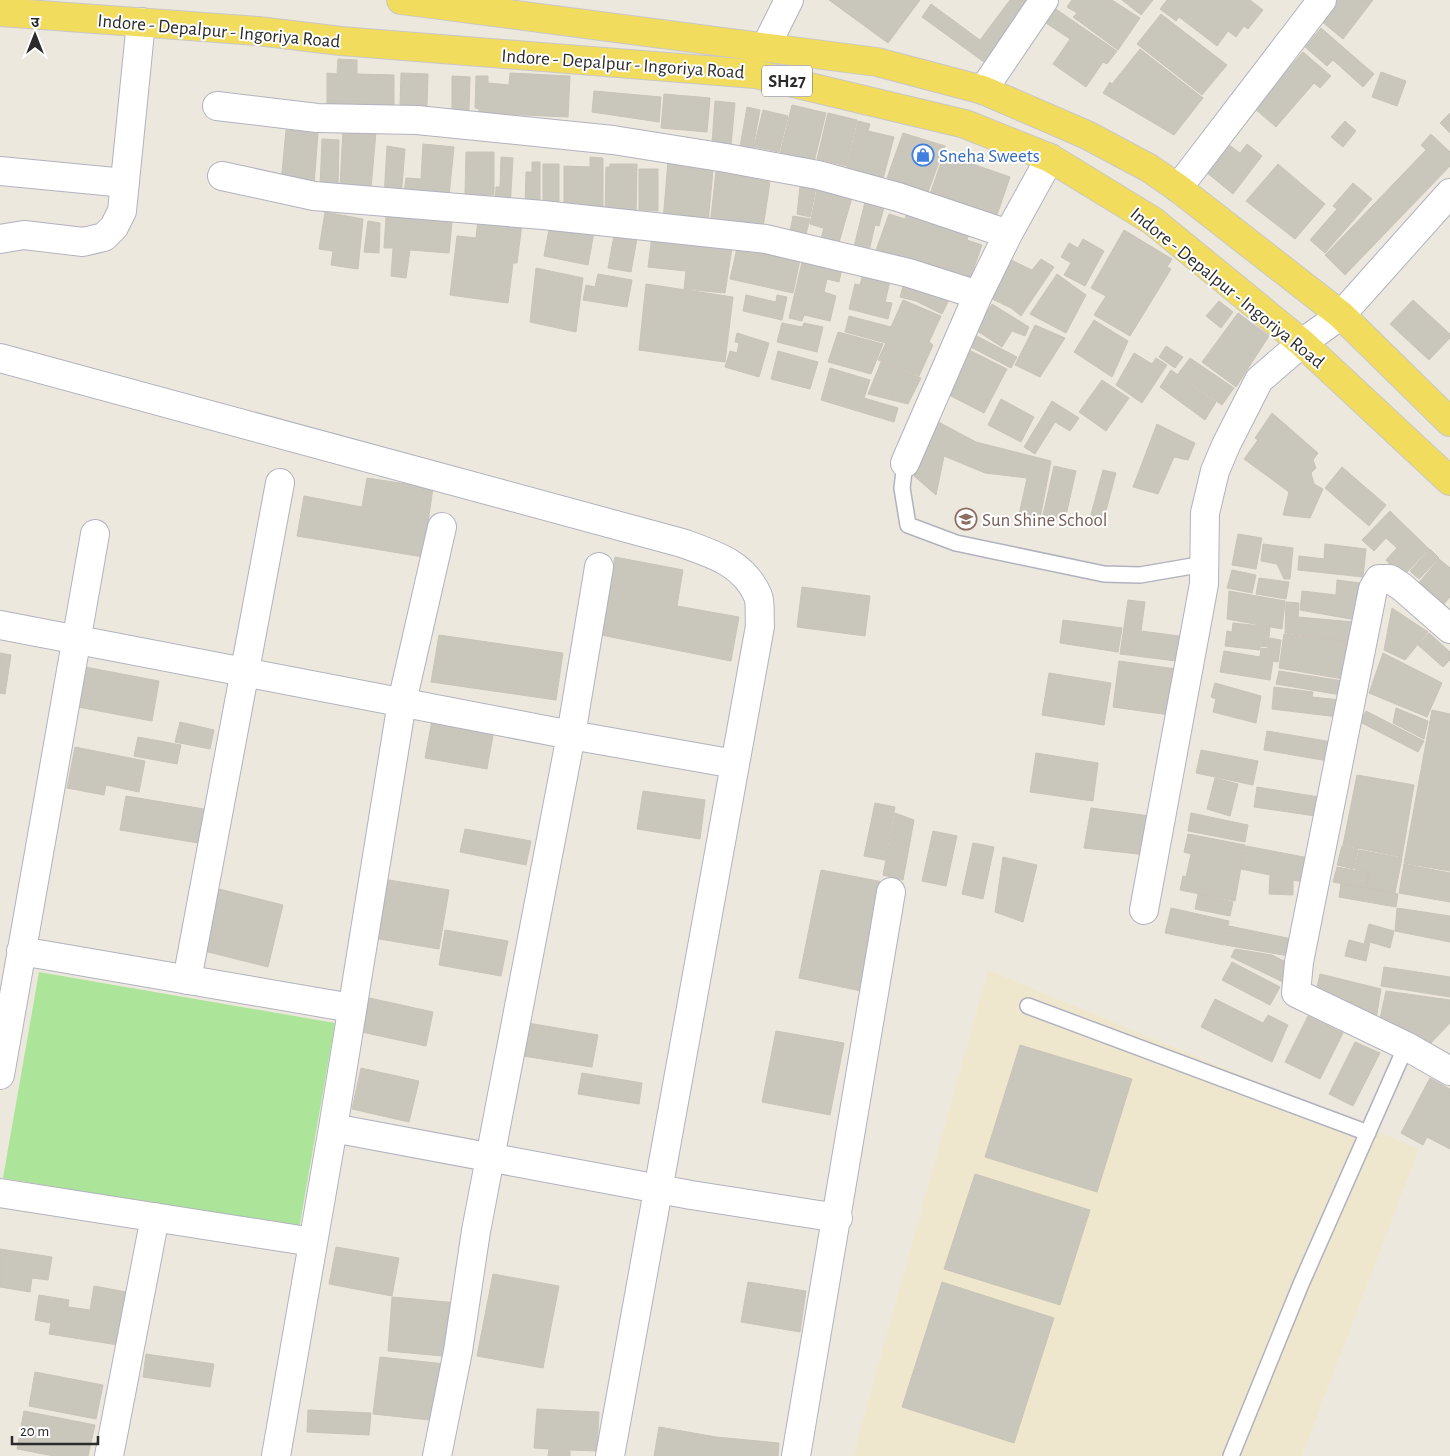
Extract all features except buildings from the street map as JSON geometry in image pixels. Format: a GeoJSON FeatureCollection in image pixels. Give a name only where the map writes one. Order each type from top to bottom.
{"type":"FeatureCollection","features":[{"type":"Feature","properties":{"kind":"main road","name":"Indore - Depalpur - Ingoriya Road"},"geometry":{"type":"LineString","coordinates":[[401,0],[529,9],[877,62],[983,90],[1087,135],[1149,168],[1178,188],[1341,315],[1450,422]]}},
{"type":"Feature","properties":{"kind":"main road","name":"Indore - Depalpur - Ingoriya Road"},"geometry":{"type":"LineString","coordinates":[[0,12],[258,31],[351,42],[755,74],[965,124],[1050,158],[1153,221],[1302,343],[1450,480]]}},
{"type":"Feature","properties":{"kind":"street"},"geometry":{"type":"LineString","coordinates":[[766,46],[789,0]]}},
{"type":"Feature","properties":{"kind":"street"},"geometry":{"type":"LineString","coordinates":[[983,90],[1044,0]]}},
{"type":"Feature","properties":{"kind":"street"},"geometry":{"type":"LineString","coordinates":[[1178,188],[1322,0]]}},
{"type":"Feature","properties":{"kind":"street"},"geometry":{"type":"LineString","coordinates":[[0,239],[24,235],[84,242],[104,237],[114,227],[122,211],[141,22]]}},
{"type":"Feature","properties":{"kind":"street"},"geometry":{"type":"LineString","coordinates":[[218,106],[317,118],[417,120],[613,140],[726,158],[826,177],[898,197],[1008,234]]}},
{"type":"Feature","properties":{"kind":"street"},"geometry":{"type":"LineString","coordinates":[[905,463],[978,295],[1008,234],[1050,158]]}},
{"type":"Feature","properties":{"kind":"street"},"geometry":{"type":"LineString","coordinates":[[0,171],[125,183]]}},
{"type":"Feature","properties":{"kind":"street"},"geometry":{"type":"LineString","coordinates":[[222,176],[314,196],[543,215],[766,239],[909,273],[978,295]]}},
{"type":"Feature","properties":{"kind":"street"},"geometry":{"type":"LineString","coordinates":[[1144,910],[1201,604],[1206,505],[1215,472],[1226,445],[1259,380],[1302,343],[1341,315],[1450,193]]}},
{"type":"Feature","properties":{"kind":"street"},"geometry":{"type":"LineString","coordinates":[[0,358],[682,543],[721,557],[744,573],[759,597],[760,626],[610,1456]]}},
{"type":"Feature","properties":{"kind":"street"},"geometry":{"type":"LineString","coordinates":[[187,980],[243,672],[280,483]]}},
{"type":"Feature","properties":{"kind":"street"},"geometry":{"type":"LineString","coordinates":[[276,1456],[333,1128],[402,702],[442,527]]}},
{"type":"Feature","properties":{"kind":"street"},"geometry":{"type":"LineString","coordinates":[[0,1074],[96,534]]}},
{"type":"Feature","properties":{"kind":"street"},"geometry":{"type":"LineString","coordinates":[[437,1456],[458,1351],[476,1231],[571,735],[598,567]]}},
{"type":"Feature","properties":{"kind":"street"},"geometry":{"type":"LineString","coordinates":[[1450,629],[1402,587],[1390,579],[1379,579],[1373,588],[1296,984],[1296,993],[1406,1046],[1450,1070]]}},
{"type":"Feature","properties":{"kind":"street"},"geometry":{"type":"LineString","coordinates":[[0,625],[571,735],[735,764]]}},
{"type":"Feature","properties":{"kind":"street"},"geometry":{"type":"LineString","coordinates":[[796,1456],[838,1218],[891,892]]}},
{"type":"Feature","properties":{"kind":"street"},"geometry":{"type":"LineString","coordinates":[[21,951],[352,1008]]}},
{"type":"Feature","properties":{"kind":"street"},"geometry":{"type":"LineString","coordinates":[[333,1128],[659,1189],[838,1218]]}},
{"type":"Feature","properties":{"kind":"street"},"geometry":{"type":"LineString","coordinates":[[0,1192],[313,1242]]}},
{"type":"Feature","properties":{"kind":"street"},"geometry":{"type":"LineString","coordinates":[[109,1456],[155,1217]]}},
{"type":"Feature","properties":{"kind":"lane"},"geometry":{"type":"LineString","coordinates":[[905,463],[902,488],[908,525],[956,543],[1104,574],[1140,575],[1204,564]]}},
{"type":"Feature","properties":{"kind":"lane"},"geometry":{"type":"LineString","coordinates":[[1028,1006],[1368,1133]]}},
{"type":"Feature","properties":{"kind":"lane"},"geometry":{"type":"LineString","coordinates":[[1231,1456],[1301,1284],[1406,1046]]}},
{"type":"Feature","properties":{"kind":"shaded area"},"geometry":{"type":"Polygon","coordinates":[[[988,970],[1419,1149],[1302,1456],[853,1456],[988,970]]]}},
{"type":"Feature","properties":{"kind":"green space"},"geometry":{"type":"Polygon","coordinates":[[[39,972],[335,1023],[299,1229],[3,1178],[39,972]]]}},
{"type":"Feature","properties":{"kind":"place","name":"Sneha Sweets"},"geometry":{"type":"Point","coordinates":[923,155]}},
{"type":"Feature","properties":{"kind":"place","name":"Sun Shine School"},"geometry":{"type":"Point","coordinates":[966,519]}}]}
